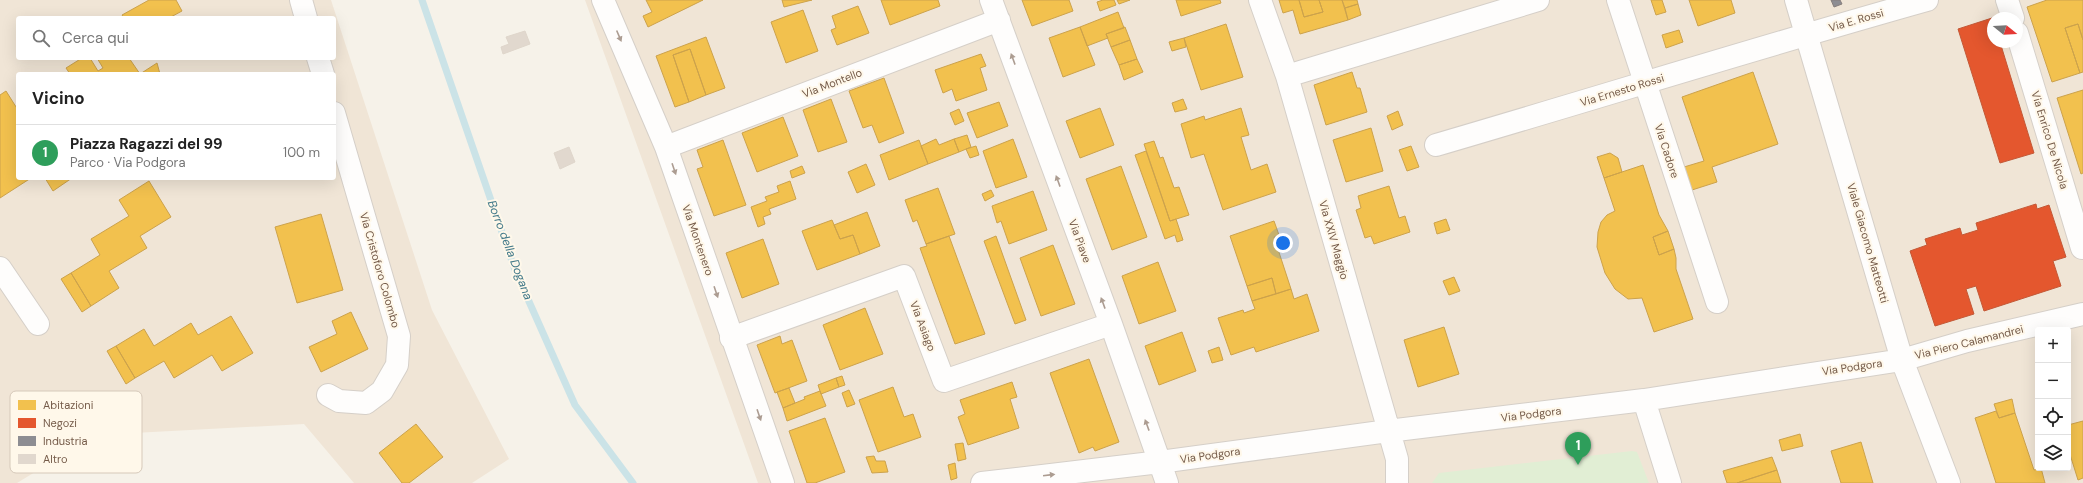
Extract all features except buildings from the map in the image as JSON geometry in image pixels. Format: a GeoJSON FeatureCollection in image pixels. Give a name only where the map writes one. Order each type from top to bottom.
{"type":"FeatureCollection","features":[{"type":"Feature","properties":{"kind":"street"},"geometry":{"type":"LineString","coordinates":[[301,0],[305,16]]}},
{"type":"Feature","properties":{"kind":"street","name":"Via Montenero"},"geometry":{"type":"LineString","coordinates":[[603,0],[666,146],[783,483]]}},
{"type":"Feature","properties":{"kind":"street","name":"Via Piave"},"geometry":{"type":"LineString","coordinates":[[991,0],[1111,324],[1167,483]]}},
{"type":"Feature","properties":{"kind":"street","name":"Via XXIV Maggio"},"geometry":{"type":"LineString","coordinates":[[1260,0],[1287,76],[1397,459],[1397,483]]}},
{"type":"Feature","properties":{"kind":"street"},"geometry":{"type":"LineString","coordinates":[[1287,76],[1538,0]]}},
{"type":"Feature","properties":{"kind":"street","name":"Via Cadore"},"geometry":{"type":"LineString","coordinates":[[1618,0],[1717,302]]}},
{"type":"Feature","properties":{"kind":"street","name":"Viale Giacomo Matteotti"},"geometry":{"type":"LineString","coordinates":[[1796,0],[1807,33],[1902,360],[1949,483]]}},
{"type":"Feature","properties":{"kind":"street","name":"Via E. Rossi"},"geometry":{"type":"LineString","coordinates":[[1807,33],[1927,0]]}},
{"type":"Feature","properties":{"kind":"street"},"geometry":{"type":"LineString","coordinates":[[2007,0],[2010,12]]}},
{"type":"Feature","properties":{"kind":"street","name":"Via Montello"},"geometry":{"type":"LineString","coordinates":[[666,146],[999,20]]}},
{"type":"Feature","properties":{"kind":"street","name":"Via Ernesto Rossi"},"geometry":{"type":"LineString","coordinates":[[1436,145],[1645,84],[1807,33]]}},
{"type":"Feature","properties":{"kind":"street","name":"Via Enrico De Nicola"},"geometry":{"type":"LineString","coordinates":[[2022,48],[2082,248]]}},
{"type":"Feature","properties":{"kind":"street"},"geometry":{"type":"LineString","coordinates":[[319,60],[322,72]]}},
{"type":"Feature","properties":{"kind":"street","name":"Via Cristoforo Colombo"},"geometry":{"type":"LineString","coordinates":[[328,395],[339,401],[366,403],[382,391],[397,365],[399,336],[336,119]]}},
{"type":"Feature","properties":{"kind":"street"},"geometry":{"type":"LineString","coordinates":[[0,268],[38,324]]}},
{"type":"Feature","properties":{"kind":"street","name":"Via Asiago"},"geometry":{"type":"LineString","coordinates":[[732,338],[904,276],[944,381],[1111,324]]}},
{"type":"Feature","properties":{"kind":"street","name":"Via Piero Calamandrei"},"geometry":{"type":"LineString","coordinates":[[1902,360],[1967,341],[2083,314]]}},
{"type":"Feature","properties":{"kind":"street","name":"Via Podgora"},"geometry":{"type":"LineString","coordinates":[[1160,462],[1388,431],[1644,400],[1902,360]]}},
{"type":"Feature","properties":{"kind":"street"},"geometry":{"type":"LineString","coordinates":[[1644,400],[1670,483]]}},
{"type":"Feature","properties":{"kind":"street"},"geometry":{"type":"LineString","coordinates":[[982,483],[1082,477],[1160,462]]}},
{"type":"Feature","properties":{"kind":"shaded area"},"geometry":{"type":"Polygon","coordinates":[[[0,0],[331,0],[432,310],[509,459],[472,483],[354,483],[304,424],[142,433],[142,391],[10,391],[10,473],[33,473],[17,483],[0,483],[0,0]]]}},
{"type":"Feature","properties":{"kind":"shaded area"},"geometry":{"type":"Polygon","coordinates":[[[585,0],[2083,0],[2083,483],[758,483],[585,0]]]}},
{"type":"Feature","properties":{"kind":"green space"},"geometry":{"type":"Polygon","coordinates":[[[1632,451],[1637,452],[1649,483],[1432,483],[1439,473],[1632,451]]]}},
{"type":"Feature","properties":{"kind":"waterway","name":"Borro della Dogana"},"geometry":{"type":"LineString","coordinates":[[422,0],[515,270],[575,405],[633,483]]}},
{"type":"Feature","properties":{"kind":"place","name":"Piazza Ragazzi del 99"},"geometry":{"type":"Point","coordinates":[1578,465]}}]}
